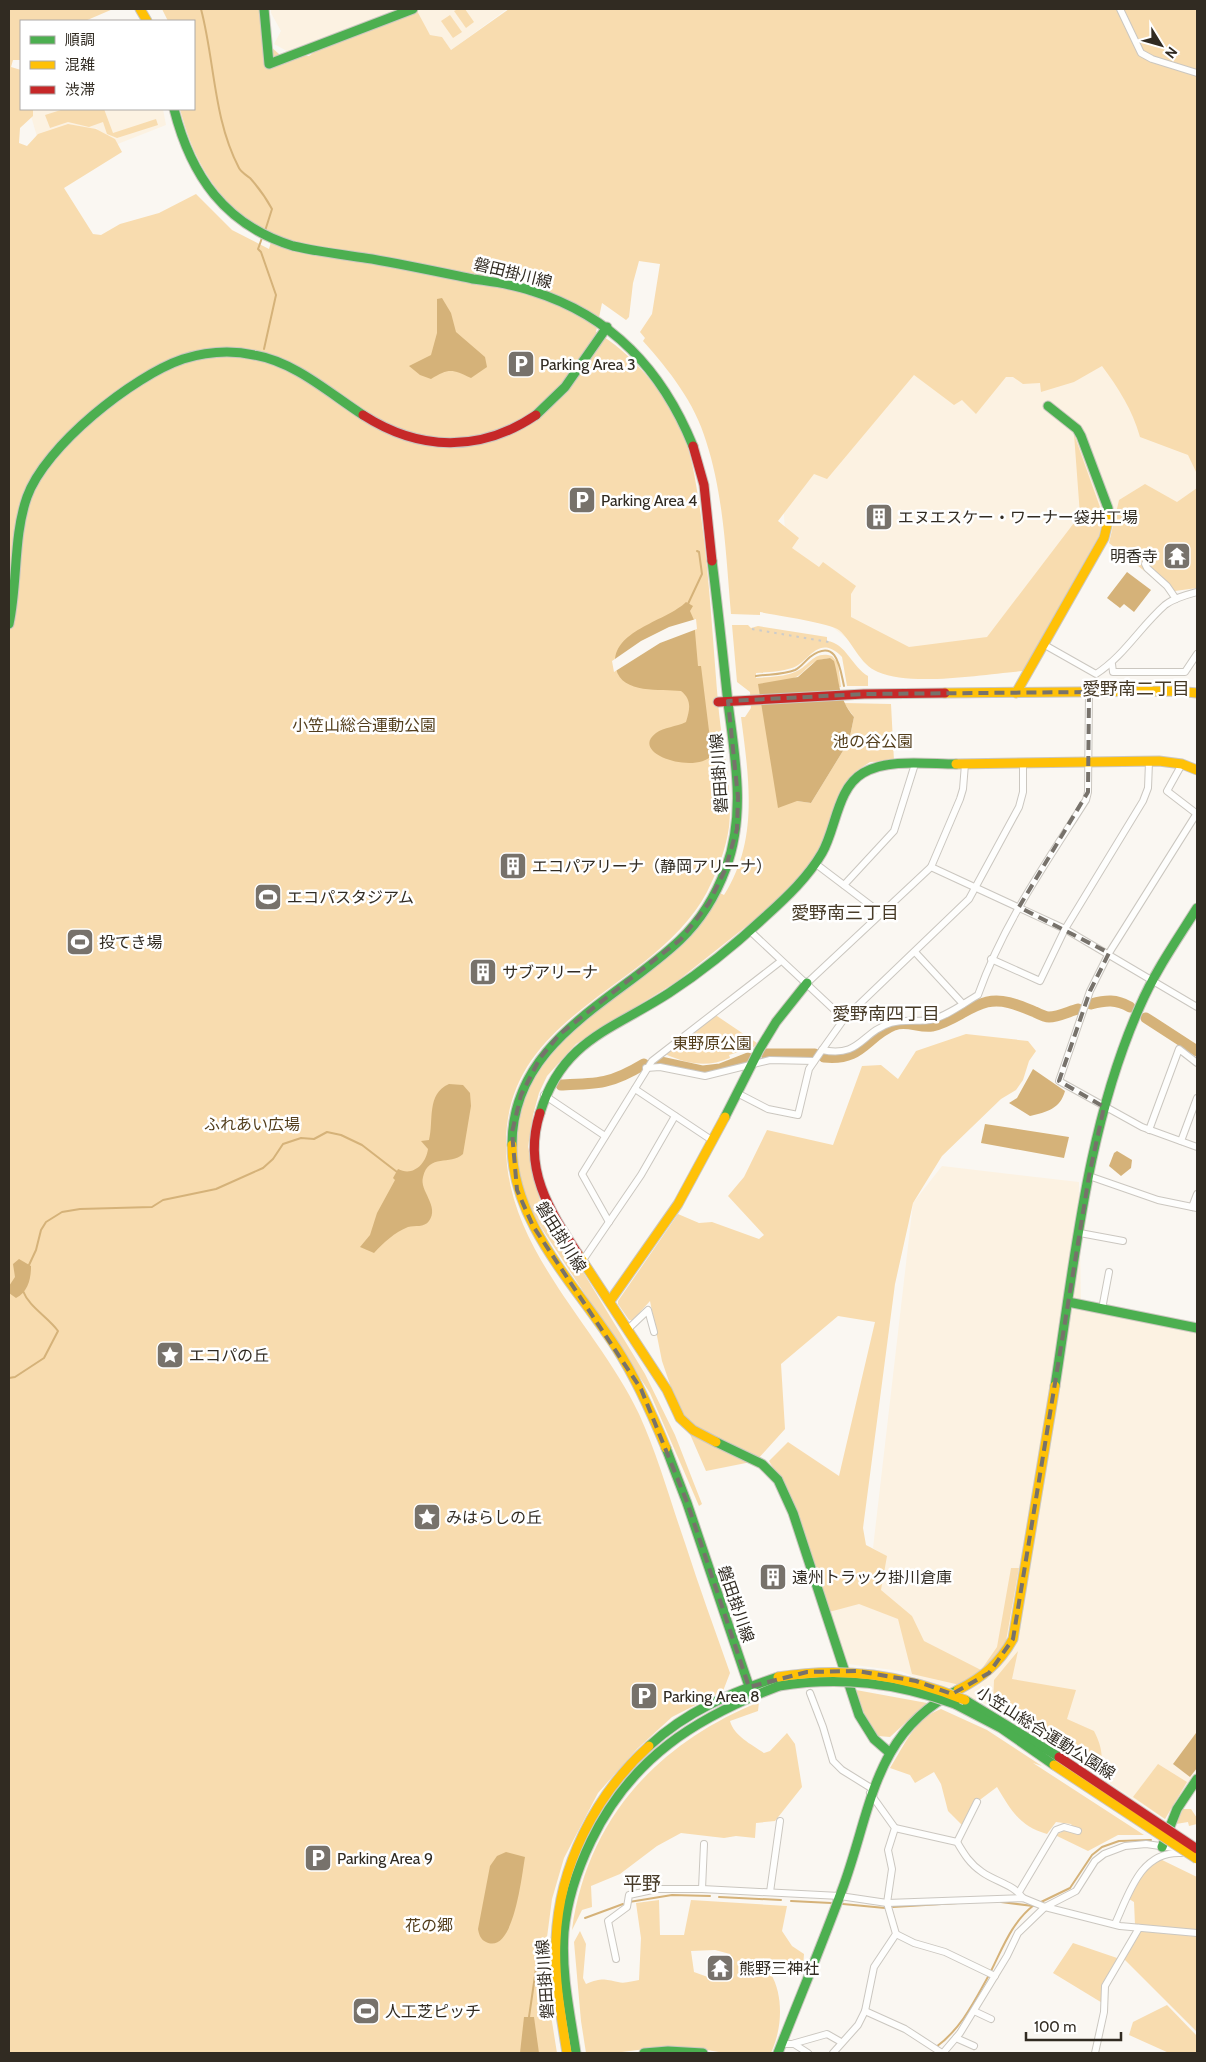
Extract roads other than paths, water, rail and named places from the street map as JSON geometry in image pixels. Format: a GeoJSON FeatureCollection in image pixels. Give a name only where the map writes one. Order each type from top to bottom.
{"type":"FeatureCollection","features":[{"type":"Feature","properties":{"kind":"street"},"geometry":{"type":"LineString","coordinates":[[140,9],[146,20]]}},
{"type":"Feature","properties":{"kind":"street"},"geometry":{"type":"LineString","coordinates":[[264,9],[269,64],[413,9]]}},
{"type":"Feature","properties":{"kind":"street"},"geometry":{"type":"LineString","coordinates":[[1120,9],[1142,53],[1152,59],[1197,73]]}},
{"type":"Feature","properties":{"kind":"street","name":"磐田掛川線"},"geometry":{"type":"LineString","coordinates":[[174,110],[182,141],[194,168],[206,187],[228,211],[264,234],[282,242],[521,287],[563,302],[607,327],[648,366],[669,393],[696,451],[704,485],[738,789],[737,822],[731,854],[718,887],[698,919],[680,939],[560,1034],[540,1058],[527,1079],[515,1115],[512,1164],[517,1190],[533,1226],[609,1338],[640,1389],[687,1502],[750,1691]]}},
{"type":"Feature","properties":{"kind":"street"},"geometry":{"type":"LineString","coordinates":[[9,624],[13,601],[19,531],[23,510],[36,479],[48,459],[63,442],[126,390],[161,367],[181,359],[219,352],[241,352],[269,359],[306,377],[363,417],[392,432],[426,442],[460,444],[508,431],[540,412],[565,386],[607,327]]}},
{"type":"Feature","properties":{"kind":"street"},"geometry":{"type":"LineString","coordinates":[[1016,693],[1104,538],[1109,516],[1108,508],[1077,429],[1048,406]]}},
{"type":"Feature","properties":{"kind":"street"},"geometry":{"type":"LineString","coordinates":[[1150,553],[1145,564],[1147,568],[1167,586],[1176,599]]}},
{"type":"Feature","properties":{"kind":"street"},"geometry":{"type":"LineString","coordinates":[[1043,644],[1096,674],[1112,664],[1165,605],[1197,592]]}},
{"type":"Feature","properties":{"kind":"street"},"geometry":{"type":"LineString","coordinates":[[1112,664],[1113,672],[1185,672],[1197,654]]}},
{"type":"Feature","properties":{"kind":"street"},"geometry":{"type":"LineString","coordinates":[[822,1050],[836,1053],[845,1052],[889,1023],[904,1020],[929,1020],[978,995],[991,959],[1019,907],[1086,800],[1088,792],[1089,692]]}},
{"type":"Feature","properties":{"kind":"street"},"geometry":{"type":"LineString","coordinates":[[718,702],[864,694],[1197,693]]}},
{"type":"Feature","properties":{"kind":"street"},"geometry":{"type":"LineString","coordinates":[[991,959],[1040,981],[1064,929],[1143,800],[1148,788],[1149,762]]}},
{"type":"Feature","properties":{"kind":"street"},"geometry":{"type":"LineString","coordinates":[[890,1753],[874,1739],[859,1715],[793,1514],[778,1480],[762,1464],[693,1430],[680,1418],[667,1390],[549,1209],[538,1180],[534,1137],[544,1095],[563,1065],[588,1040],[670,993],[749,930],[791,892],[816,864],[828,842],[851,781],[870,768],[915,764],[1149,762],[1182,764],[1197,770]]}},
{"type":"Feature","properties":{"kind":"street"},"geometry":{"type":"LineString","coordinates":[[737,1093],[768,1109],[798,1114],[809,1069],[844,1019],[969,899],[1019,807],[1023,792],[1023,763]]}},
{"type":"Feature","properties":{"kind":"street"},"geometry":{"type":"LineString","coordinates":[[844,885],[894,831],[915,764]]}},
{"type":"Feature","properties":{"kind":"street"},"geometry":{"type":"LineString","coordinates":[[610,1301],[678,1204],[754,1064],[759,1050],[776,1022],[807,983],[931,867],[960,799],[965,764]]}},
{"type":"Feature","properties":{"kind":"street"},"geometry":{"type":"LineString","coordinates":[[1182,764],[1167,791],[1197,813],[1108,953],[1090,991],[1059,1080],[1104,1107],[1149,1130],[1197,1147]]}},
{"type":"Feature","properties":{"kind":"street"},"geometry":{"type":"LineString","coordinates":[[816,864],[882,914]]}},
{"type":"Feature","properties":{"kind":"street"},"geometry":{"type":"LineString","coordinates":[[931,867],[1064,929],[1108,953],[1197,1007]]}},
{"type":"Feature","properties":{"kind":"street"},"geometry":{"type":"LineString","coordinates":[[778,2053],[840,1896],[854,1856],[870,1791],[890,1753],[924,1710],[989,1673],[1000,1661],[1013,1639],[1089,1176],[1104,1107],[1136,1016],[1152,981],[1197,908]]}},
{"type":"Feature","properties":{"kind":"street"},"geometry":{"type":"LineString","coordinates":[[749,930],[844,1019]]}},
{"type":"Feature","properties":{"kind":"street"},"geometry":{"type":"LineString","coordinates":[[914,952],[963,1004]]}},
{"type":"Feature","properties":{"kind":"street"},"geometry":{"type":"LineString","coordinates":[[609,1222],[582,1174],[649,1067],[662,1053],[781,961]]}},
{"type":"Feature","properties":{"kind":"street"},"geometry":{"type":"LineString","coordinates":[[1149,1130],[1179,1049],[1197,1063]]}},
{"type":"Feature","properties":{"kind":"street"},"geometry":{"type":"LineString","coordinates":[[642,1070],[649,1067],[704,1076],[770,1060],[814,1061]]}},
{"type":"Feature","properties":{"kind":"street"},"geometry":{"type":"LineString","coordinates":[[635,1089],[714,1140]]}},
{"type":"Feature","properties":{"kind":"street"},"geometry":{"type":"LineString","coordinates":[[544,1095],[605,1136]]}},
{"type":"Feature","properties":{"kind":"street"},"geometry":{"type":"LineString","coordinates":[[1181,1141],[1197,1098]]}},
{"type":"Feature","properties":{"kind":"street"},"geometry":{"type":"LineString","coordinates":[[583,1260],[641,1175],[675,1116]]}},
{"type":"Feature","properties":{"kind":"street"},"geometry":{"type":"LineString","coordinates":[[1089,1176],[1158,1200],[1194,1208],[1197,1194]]}},
{"type":"Feature","properties":{"kind":"street"},"geometry":{"type":"LineString","coordinates":[[1080,1233],[1124,1241]]}},
{"type":"Feature","properties":{"kind":"street"},"geometry":{"type":"LineString","coordinates":[[1102,1309],[1109,1272]]}},
{"type":"Feature","properties":{"kind":"street"},"geometry":{"type":"LineString","coordinates":[[1068,1302],[1197,1328]]}},
{"type":"Feature","properties":{"kind":"street"},"geometry":{"type":"LineString","coordinates":[[628,1329],[648,1310],[654,1332]]}},
{"type":"Feature","properties":{"kind":"street","name":"小笠山総合運動公園線"},"geometry":{"type":"LineString","coordinates":[[750,1691],[807,1672],[857,1670],[916,1681],[965,1700],[1195,1850]]}},
{"type":"Feature","properties":{"kind":"street","name":"小笠山総合運動公園線"},"geometry":{"type":"LineString","coordinates":[[779,1682],[873,1681],[930,1694],[955,1704],[1057,1761],[1197,1859]]}},
{"type":"Feature","properties":{"kind":"street","name":"磐田掛川線"},"geometry":{"type":"LineString","coordinates":[[567,2053],[558,1988],[557,1925],[565,1880],[582,1838],[612,1787],[654,1742],[670,1728],[705,1705],[750,1691]]}},
{"type":"Feature","properties":{"kind":"street","name":"磐田掛川線"},"geometry":{"type":"LineString","coordinates":[[576,2053],[564,1977],[564,1933],[571,1888],[598,1825],[623,1786],[661,1747],[696,1723],[750,1691]]}},
{"type":"Feature","properties":{"kind":"street"},"geometry":{"type":"LineString","coordinates":[[810,1693],[823,1727],[832,1761],[870,1791],[895,1828],[956,1842],[969,1862],[984,1873],[1043,1907],[1115,1924],[1197,1933]]}},
{"type":"Feature","properties":{"kind":"street"},"geometry":{"type":"LineString","coordinates":[[1162,1847],[1177,1809],[1197,1779]]}},
{"type":"Feature","properties":{"kind":"street"},"geometry":{"type":"LineString","coordinates":[[956,1842],[977,1802]]}},
{"type":"Feature","properties":{"kind":"street"},"geometry":{"type":"LineString","coordinates":[[770,1892],[780,1821]]}},
{"type":"Feature","properties":{"kind":"street"},"geometry":{"type":"LineString","coordinates":[[1021,1895],[1056,1830],[1064,1827],[1078,1831]]}},
{"type":"Feature","properties":{"kind":"street"},"geometry":{"type":"LineString","coordinates":[[895,1828],[888,1850],[892,1869],[887,1903],[896,1934],[914,1943],[945,1952],[994,1976]]}},
{"type":"Feature","properties":{"kind":"street"},"geometry":{"type":"LineString","coordinates":[[702,1889],[704,1844]]}},
{"type":"Feature","properties":{"kind":"street"},"geometry":{"type":"LineString","coordinates":[[865,2011],[898,2025],[939,2050],[956,2038],[974,2012],[1018,1933],[1043,1907],[1076,1891],[1095,1861],[1114,1848],[1146,1844],[1195,1850]]}},
{"type":"Feature","properties":{"kind":"street"},"geometry":{"type":"LineString","coordinates":[[1195,1850],[1197,1845]]}},
{"type":"Feature","properties":{"kind":"street"},"geometry":{"type":"LineString","coordinates":[[1115,1924],[1137,1877],[1152,1859],[1195,1850]]}},
{"type":"Feature","properties":{"kind":"street"},"geometry":{"type":"LineString","coordinates":[[616,1958],[608,1921],[627,1907],[629,1895],[658,1889],[702,1889],[840,1896],[887,1903],[1021,1895]]}},
{"type":"Feature","properties":{"kind":"street"},"geometry":{"type":"LineString","coordinates":[[1095,2053],[1104,2012],[1105,1986],[1139,1928]]}},
{"type":"Feature","properties":{"kind":"street"},"geometry":{"type":"LineString","coordinates":[[833,2053],[858,2025],[865,2011],[874,1966],[896,1934]]}},
{"type":"Feature","properties":{"kind":"street"},"geometry":{"type":"LineString","coordinates":[[974,2012],[991,2019]]}},
{"type":"Feature","properties":{"kind":"street"},"geometry":{"type":"LineString","coordinates":[[782,2044],[792,2044],[827,2034],[841,2042]]}},
{"type":"Feature","properties":{"kind":"street"},"geometry":{"type":"LineString","coordinates":[[956,2038],[974,2046]]}},
{"type":"Feature","properties":{"kind":"street"},"geometry":{"type":"LineString","coordinates":[[792,2044],[808,2053]]}},
{"type":"Feature","properties":{"kind":"street"},"geometry":{"type":"LineString","coordinates":[[644,2053],[691,2051],[703,2053]]}},
{"type":"Feature","properties":{"kind":"waterway"},"geometry":{"type":"LineString","coordinates":[[201,9],[219,110],[230,149],[240,169],[250,178],[272,209],[265,231]]}},
{"type":"Feature","properties":{"kind":"waterway"},"geometry":{"type":"LineString","coordinates":[[262,238],[258,249],[261,252],[276,295],[264,349]]}},
{"type":"Feature","properties":{"kind":"waterway"},"geometry":{"type":"LineString","coordinates":[[687,606],[702,574],[699,552],[697,551]]}},
{"type":"Feature","properties":{"kind":"waterway"},"geometry":{"type":"LineString","coordinates":[[756,676],[790,672],[810,657],[819,652],[826,651],[836,657],[844,686]]}},
{"type":"Feature","properties":{"kind":"waterway"},"geometry":{"type":"LineString","coordinates":[[824,1057],[837,1057],[856,1052],[884,1030],[894,1025],[904,1023],[932,1026],[987,1002],[1000,1001],[1012,1003],[1049,1017],[1078,1009]]}},
{"type":"Feature","properties":{"kind":"waterway"},"geometry":{"type":"LineString","coordinates":[[1091,1004],[1111,1001],[1130,1007]]}},
{"type":"Feature","properties":{"kind":"waterway"},"geometry":{"type":"LineString","coordinates":[[1146,1018],[1197,1051]]}},
{"type":"Feature","properties":{"kind":"waterway"},"geometry":{"type":"LineString","coordinates":[[766,1054],[815,1054]]}},
{"type":"Feature","properties":{"kind":"waterway"},"geometry":{"type":"LineString","coordinates":[[657,1061],[703,1071],[720,1069],[748,1058]]}},
{"type":"Feature","properties":{"kind":"waterway"},"geometry":{"type":"LineString","coordinates":[[561,1085],[604,1082],[622,1076],[644,1064]]}},
{"type":"Feature","properties":{"kind":"waterway"},"geometry":{"type":"LineString","coordinates":[[29,1265],[36,1250],[41,1230],[46,1222],[62,1212],[80,1209],[152,1207],[163,1200],[216,1189],[263,1168],[273,1159],[283,1144],[301,1138],[314,1139],[327,1132],[341,1135],[362,1145],[397,1172]]}},
{"type":"Feature","properties":{"kind":"waterway"},"geometry":{"type":"LineString","coordinates":[[9,1378],[15,1377],[44,1358],[58,1331],[34,1307],[23,1291]]}},
{"type":"Feature","properties":{"kind":"waterway"},"geometry":{"type":"LineString","coordinates":[[1039,1903],[1070,1888],[1092,1855],[1102,1847],[1119,1841],[1151,1840]]}},
{"type":"Feature","properties":{"kind":"waterway"},"geometry":{"type":"LineString","coordinates":[[629,1902],[672,1895],[710,1896]]}},
{"type":"Feature","properties":{"kind":"waterway"},"geometry":{"type":"LineString","coordinates":[[719,1897],[781,1900]]}},
{"type":"Feature","properties":{"kind":"waterway"},"geometry":{"type":"LineString","coordinates":[[791,1901],[831,1903]]}},
{"type":"Feature","properties":{"kind":"waterway"},"geometry":{"type":"LineString","coordinates":[[1001,1902],[1033,1906]]}},
{"type":"Feature","properties":{"kind":"waterway"},"geometry":{"type":"LineString","coordinates":[[893,1907],[958,1903]]}},
{"type":"Feature","properties":{"kind":"waterway"},"geometry":{"type":"LineString","coordinates":[[585,1918],[623,1904]]}},
{"type":"Feature","properties":{"kind":"waterway"},"geometry":{"type":"LineString","coordinates":[[843,1904],[885,1908]]}},
{"type":"Feature","properties":{"kind":"waterway"},"geometry":{"type":"LineString","coordinates":[[991,1971],[1014,1927],[1034,1905]]}},
{"type":"Feature","properties":{"kind":"waterway"},"geometry":{"type":"LineString","coordinates":[[529,2017],[538,1955],[541,1956]]}},
{"type":"Feature","properties":{"kind":"waterway"},"geometry":{"type":"LineString","coordinates":[[936,2047],[960,2023],[989,1975]]}},
{"type":"Feature","properties":{"kind":"railway"},"geometry":{"type":"LineString","coordinates":[[752,629],[829,642]]}},
{"type":"Feature","properties":{"kind":"place","name":"Parking Area 3"},"geometry":{"type":"Point","coordinates":[521,364]}},
{"type":"Feature","properties":{"kind":"place","name":"Parking Area 4"},"geometry":{"type":"Point","coordinates":[582,500]}},
{"type":"Feature","properties":{"kind":"place","name":"エヌエスケー・ワーナー袋井工場"},"geometry":{"type":"Point","coordinates":[879,517]}},
{"type":"Feature","properties":{"kind":"place","name":"明香寺"},"geometry":{"type":"Point","coordinates":[1177,556]}},
{"type":"Feature","properties":{"kind":"place","name":"エコパアリーナ（静岡アリーナ）"},"geometry":{"type":"Point","coordinates":[513,866]}},
{"type":"Feature","properties":{"kind":"place","name":"エコパスタジアム"},"geometry":{"type":"Point","coordinates":[268,897]}},
{"type":"Feature","properties":{"kind":"place","name":"投てき場"},"geometry":{"type":"Point","coordinates":[80,942]}},
{"type":"Feature","properties":{"kind":"place","name":"サブアリーナ"},"geometry":{"type":"Point","coordinates":[483,972]}},
{"type":"Feature","properties":{"kind":"place","name":"エコパの丘"},"geometry":{"type":"Point","coordinates":[170,1355]}},
{"type":"Feature","properties":{"kind":"place","name":"みはらしの丘"},"geometry":{"type":"Point","coordinates":[427,1517]}},
{"type":"Feature","properties":{"kind":"place","name":"遠州トラック掛川倉庫"},"geometry":{"type":"Point","coordinates":[773,1577]}},
{"type":"Feature","properties":{"kind":"place","name":"Parking Area 8"},"geometry":{"type":"Point","coordinates":[644,1696]}},
{"type":"Feature","properties":{"kind":"place","name":"Parking Area 9"},"geometry":{"type":"Point","coordinates":[318,1858]}},
{"type":"Feature","properties":{"kind":"place","name":"熊野三神社"},"geometry":{"type":"Point","coordinates":[720,1968]}},
{"type":"Feature","properties":{"kind":"place","name":"人工芝ピッチ"},"geometry":{"type":"Point","coordinates":[366,2011]}},
{"type":"Feature","properties":{"kind":"district","name":"愛野南二丁目"},"geometry":{"type":"Point","coordinates":[1136,689]}},
{"type":"Feature","properties":{"kind":"district","name":"愛野南三丁目"},"geometry":{"type":"Point","coordinates":[845,913]}},
{"type":"Feature","properties":{"kind":"district","name":"愛野南四丁目"},"geometry":{"type":"Point","coordinates":[886,1014]}},
{"type":"Feature","properties":{"kind":"district","name":"平野"},"geometry":{"type":"Point","coordinates":[642,1883]}},
{"type":"Feature","properties":{"kind":"park label","name":"小笠山総合運動公園"},"geometry":{"type":"Point","coordinates":[364,725]}},
{"type":"Feature","properties":{"kind":"park label","name":"池の谷公園"},"geometry":{"type":"Point","coordinates":[873,741]}},
{"type":"Feature","properties":{"kind":"park label","name":"東野原公園"},"geometry":{"type":"Point","coordinates":[712,1043]}},
{"type":"Feature","properties":{"kind":"park label","name":"ふれあい広場"},"geometry":{"type":"Point","coordinates":[252,1124]}},
{"type":"Feature","properties":{"kind":"park label","name":"花の郷"},"geometry":{"type":"Point","coordinates":[429,1925]}}]}
